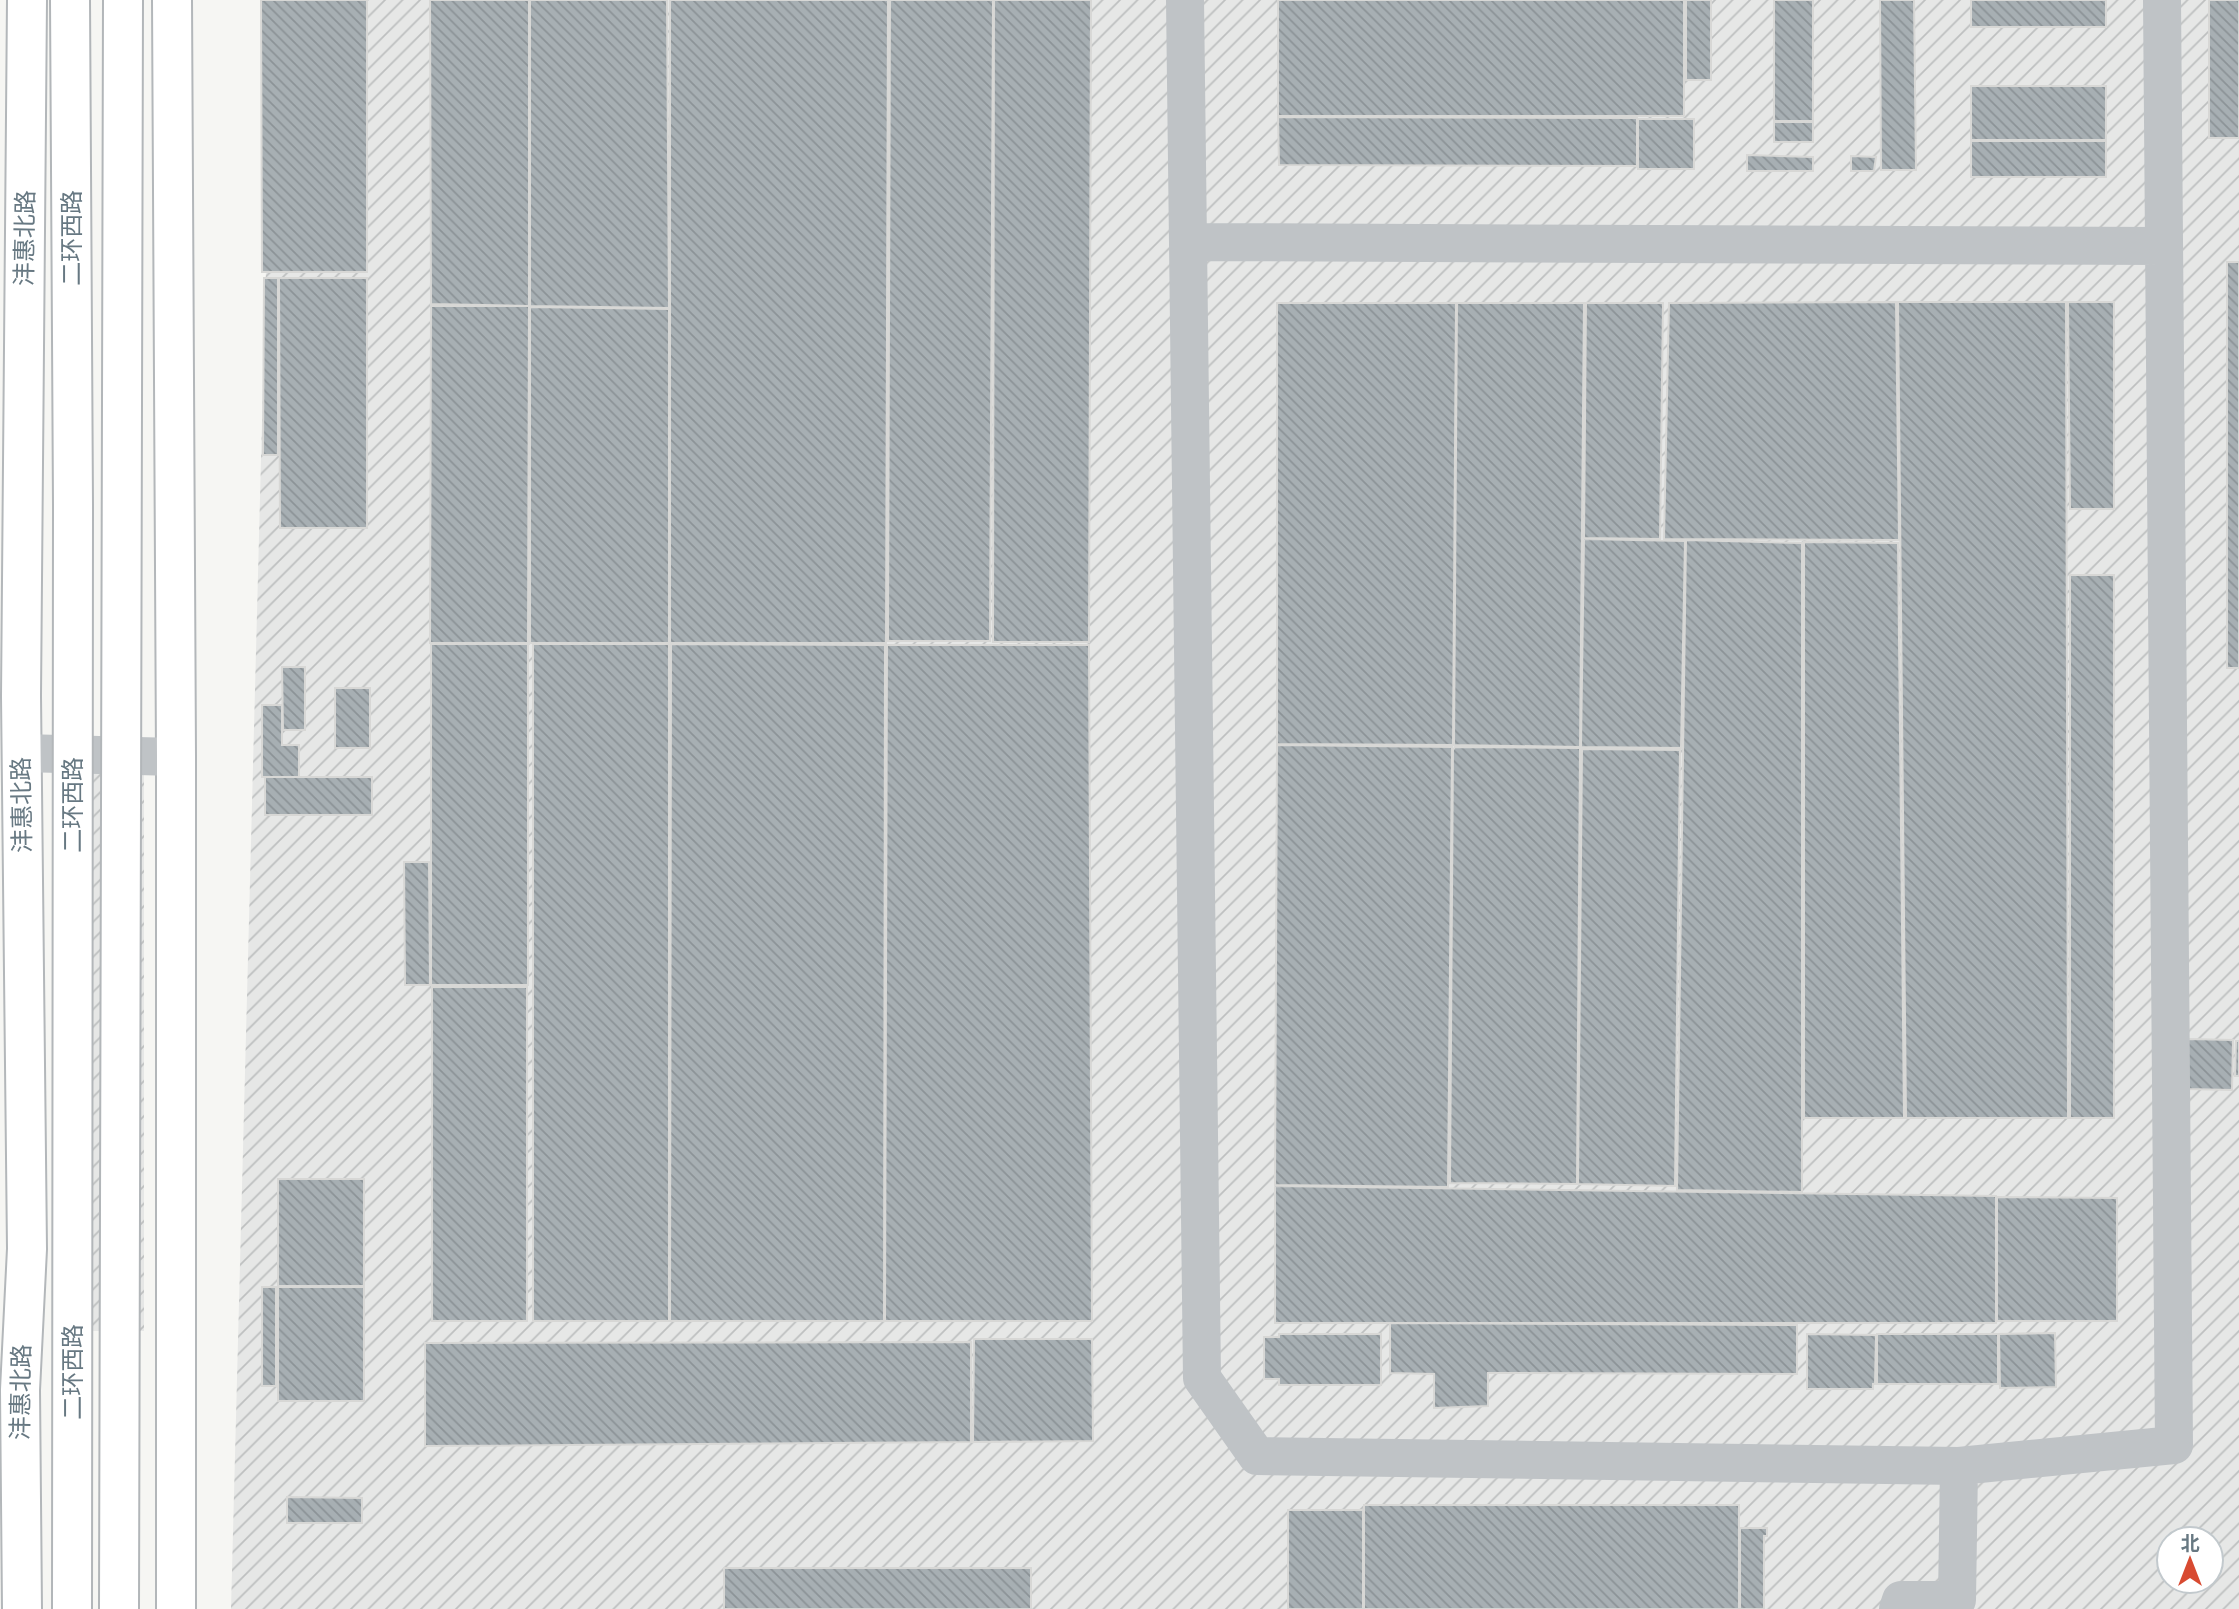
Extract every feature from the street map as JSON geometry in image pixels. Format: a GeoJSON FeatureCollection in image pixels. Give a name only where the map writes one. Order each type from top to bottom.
{"type":"FeatureCollection","features":[{"type":"Feature","properties":{"kind":"main road","name":"沣惠北路"},"geometry":{"type":"LineString","coordinates":[[22,1609],[10,1390],[27,1249],[22,753],[27,0]]}},
{"type":"Feature","properties":{"kind":"main road","name":"二环西路"},"geometry":{"type":"LineString","coordinates":[[70,0],[73,546],[72,1609]]}},
{"type":"Feature","properties":{"kind":"main road","name":"二环西路"},"geometry":{"type":"LineString","coordinates":[[119,1609],[123,0]]}},
{"type":"Feature","properties":{"kind":"main road"},"geometry":{"type":"LineString","coordinates":[[172,0],[176,757],[176,1609]]}},
{"type":"Feature","properties":{"kind":"street"},"geometry":{"type":"LineString","coordinates":[[1185,0],[1202,1378],[1257,1456],[1959,1466],[2174,1444],[2162,0]]}},
{"type":"Feature","properties":{"kind":"street"},"geometry":{"type":"LineString","coordinates":[[1188,242],[2164,246]]}},
{"type":"Feature","properties":{"kind":"street"},"geometry":{"type":"LineString","coordinates":[[22,753],[176,757]]}},
{"type":"Feature","properties":{"kind":"street"},"geometry":{"type":"LineString","coordinates":[[102,1330],[104,755]]}},
{"type":"Feature","properties":{"kind":"street"},"geometry":{"type":"LineString","coordinates":[[1898,1609],[1900,1600],[1957,1600],[1959,1466]]}},
{"type":"Feature","properties":{"kind":"shaded area"},"geometry":{"type":"Polygon","coordinates":[[[273,0],[2239,0],[2239,1609],[231,1609],[273,0]]]}},
{"type":"Feature","properties":{"kind":"shaded area"},"geometry":{"type":"Polygon","coordinates":[[[57,755],[144,757],[144,1331],[61,1331],[57,755]]]}},
{"type":"Feature","properties":{"kind":"building"},"geometry":{"type":"Polygon","coordinates":[[[261,0],[367,0],[367,272],[262,272],[261,0]]]}},
{"type":"Feature","properties":{"kind":"building"},"geometry":{"type":"Polygon","coordinates":[[[430,0],[529,0],[529,306],[431,304],[430,0]]]}},
{"type":"Feature","properties":{"kind":"building"},"geometry":{"type":"Polygon","coordinates":[[[530,0],[667,0],[669,308],[530,306],[530,0]]]}},
{"type":"Feature","properties":{"kind":"building"},"geometry":{"type":"Polygon","coordinates":[[[670,0],[888,0],[886,643],[670,643],[670,0]]]}},
{"type":"Feature","properties":{"kind":"building"},"geometry":{"type":"Polygon","coordinates":[[[890,0],[993,0],[990,641],[888,641],[890,0]]]}},
{"type":"Feature","properties":{"kind":"building"},"geometry":{"type":"Polygon","coordinates":[[[994,0],[1091,0],[1089,642],[993,642],[994,0]]]}},
{"type":"Feature","properties":{"kind":"building"},"geometry":{"type":"Polygon","coordinates":[[[1278,0],[1684,0],[1684,116],[1278,116],[1278,0]]]}},
{"type":"Feature","properties":{"kind":"building"},"geometry":{"type":"Polygon","coordinates":[[[1686,0],[1711,0],[1711,80],[1686,80],[1686,0]]]}},
{"type":"Feature","properties":{"kind":"building"},"geometry":{"type":"Polygon","coordinates":[[[1774,0],[1813,0],[1813,121],[1774,121],[1774,0]]]}},
{"type":"Feature","properties":{"kind":"building"},"geometry":{"type":"Polygon","coordinates":[[[1880,0],[1914,0],[1916,170],[1881,170],[1880,0]]]}},
{"type":"Feature","properties":{"kind":"building"},"geometry":{"type":"Polygon","coordinates":[[[1971,0],[2106,0],[2106,27],[1971,27],[1971,0]]]}},
{"type":"Feature","properties":{"kind":"building"},"geometry":{"type":"Polygon","coordinates":[[[2209,0],[2239,0],[2239,138],[2209,138],[2209,0]]]}},
{"type":"Feature","properties":{"kind":"building"},"geometry":{"type":"Polygon","coordinates":[[[1971,86],[2106,86],[2106,140],[1971,140],[1971,86]]]}},
{"type":"Feature","properties":{"kind":"building"},"geometry":{"type":"Polygon","coordinates":[[[1278,117],[1637,118],[1637,166],[1279,165],[1278,117]]]}},
{"type":"Feature","properties":{"kind":"building"},"geometry":{"type":"Polygon","coordinates":[[[1638,119],[1694,119],[1694,169],[1638,169],[1638,119]]]}},
{"type":"Feature","properties":{"kind":"building"},"geometry":{"type":"Polygon","coordinates":[[[1774,122],[1813,122],[1813,142],[1774,142],[1774,122]]]}},
{"type":"Feature","properties":{"kind":"building"},"geometry":{"type":"Polygon","coordinates":[[[1971,141],[2106,141],[2106,177],[1971,177],[1971,141]]]}},
{"type":"Feature","properties":{"kind":"building"},"geometry":{"type":"Polygon","coordinates":[[[1747,155],[1813,157],[1813,171],[1747,171],[1747,155]]]}},
{"type":"Feature","properties":{"kind":"building"},"geometry":{"type":"Polygon","coordinates":[[[1851,156],[1876,157],[1874,171],[1851,171],[1851,156]]]}},
{"type":"Feature","properties":{"kind":"building"},"geometry":{"type":"Polygon","coordinates":[[[2227,262],[2239,262],[2239,668],[2227,668],[2227,262]]]}},
{"type":"Feature","properties":{"kind":"building"},"geometry":{"type":"Polygon","coordinates":[[[264,278],[278,278],[278,455],[263,455],[264,278]]]}},
{"type":"Feature","properties":{"kind":"building"},"geometry":{"type":"Polygon","coordinates":[[[279,278],[367,278],[367,528],[280,528],[279,278]]]}},
{"type":"Feature","properties":{"kind":"building"},"geometry":{"type":"Polygon","coordinates":[[[1896,302],[1899,540],[1664,539],[1669,303],[1896,302]]]}},
{"type":"Feature","properties":{"kind":"building"},"geometry":{"type":"Polygon","coordinates":[[[1898,302],[2066,302],[2068,1118],[1906,1118],[1898,302]]]}},
{"type":"Feature","properties":{"kind":"building"},"geometry":{"type":"Polygon","coordinates":[[[2068,302],[2114,302],[2114,509],[2070,509],[2068,302]]]}},
{"type":"Feature","properties":{"kind":"building"},"geometry":{"type":"Polygon","coordinates":[[[1277,303],[1456,303],[1453,745],[1277,744],[1277,303]]]}},
{"type":"Feature","properties":{"kind":"building"},"geometry":{"type":"Polygon","coordinates":[[[1457,303],[1584,303],[1580,747],[1454,745],[1457,303]]]}},
{"type":"Feature","properties":{"kind":"building"},"geometry":{"type":"Polygon","coordinates":[[[1586,303],[1663,303],[1660,539],[1584,538],[1586,303]]]}},
{"type":"Feature","properties":{"kind":"building"},"geometry":{"type":"Polygon","coordinates":[[[431,306],[529,306],[528,643],[430,643],[431,306]]]}},
{"type":"Feature","properties":{"kind":"building"},"geometry":{"type":"Polygon","coordinates":[[[530,307],[669,309],[669,643],[530,643],[530,307]]]}},
{"type":"Feature","properties":{"kind":"building"},"geometry":{"type":"Polygon","coordinates":[[[1584,539],[1685,541],[1681,748],[1581,747],[1584,539]]]}},
{"type":"Feature","properties":{"kind":"building"},"geometry":{"type":"Polygon","coordinates":[[[1686,540],[1802,543],[1802,1192],[1677,1190],[1686,540]]]}},
{"type":"Feature","properties":{"kind":"building"},"geometry":{"type":"Polygon","coordinates":[[[1804,542],[1898,543],[1904,1118],[1804,1118],[1804,542]]]}},
{"type":"Feature","properties":{"kind":"building"},"geometry":{"type":"Polygon","coordinates":[[[2070,575],[2114,575],[2114,1118],[2070,1118],[2070,575]]]}},
{"type":"Feature","properties":{"kind":"building"},"geometry":{"type":"Polygon","coordinates":[[[431,644],[528,644],[528,985],[431,985],[431,644]]]}},
{"type":"Feature","properties":{"kind":"building"},"geometry":{"type":"Polygon","coordinates":[[[533,644],[669,644],[669,1321],[533,1321],[533,644]]]}},
{"type":"Feature","properties":{"kind":"building"},"geometry":{"type":"Polygon","coordinates":[[[671,644],[885,645],[884,1321],[670,1321],[671,644]]]}},
{"type":"Feature","properties":{"kind":"building"},"geometry":{"type":"Polygon","coordinates":[[[887,645],[1089,645],[1092,1321],[885,1321],[887,645]]]}},
{"type":"Feature","properties":{"kind":"building"},"geometry":{"type":"Polygon","coordinates":[[[282,667],[305,667],[305,730],[283,730],[282,667]]]}},
{"type":"Feature","properties":{"kind":"building"},"geometry":{"type":"Polygon","coordinates":[[[335,688],[370,688],[370,748],[335,748],[335,688]]]}},
{"type":"Feature","properties":{"kind":"building"},"geometry":{"type":"Polygon","coordinates":[[[262,705],[282,705],[282,745],[299,745],[299,777],[262,777],[262,705]]]}},
{"type":"Feature","properties":{"kind":"building"},"geometry":{"type":"Polygon","coordinates":[[[1277,745],[1452,747],[1448,1187],[1275,1185],[1277,745]]]}},
{"type":"Feature","properties":{"kind":"building"},"geometry":{"type":"Polygon","coordinates":[[[1455,747],[1580,748],[1577,1184],[1450,1183],[1455,747]]]}},
{"type":"Feature","properties":{"kind":"building"},"geometry":{"type":"Polygon","coordinates":[[[1582,749],[1680,750],[1675,1186],[1578,1184],[1582,749]]]}},
{"type":"Feature","properties":{"kind":"building"},"geometry":{"type":"Polygon","coordinates":[[[265,777],[372,777],[372,815],[265,815],[265,777]]]}},
{"type":"Feature","properties":{"kind":"building"},"geometry":{"type":"Polygon","coordinates":[[[404,862],[429,862],[430,985],[405,985],[404,862]]]}},
{"type":"Feature","properties":{"kind":"building"},"geometry":{"type":"Polygon","coordinates":[[[432,987],[527,987],[527,1321],[432,1321],[432,987]]]}},
{"type":"Feature","properties":{"kind":"building"},"geometry":{"type":"Polygon","coordinates":[[[2188,1039],[2233,1040],[2232,1090],[2187,1089],[2188,1039]]]}},
{"type":"Feature","properties":{"kind":"building"},"geometry":{"type":"Polygon","coordinates":[[[2236,1041],[2239,1041],[2239,1076],[2235,1076],[2236,1041]]]}},
{"type":"Feature","properties":{"kind":"building"},"geometry":{"type":"Polygon","coordinates":[[[278,1179],[364,1179],[364,1286],[278,1286],[278,1179]]]}},
{"type":"Feature","properties":{"kind":"building"},"geometry":{"type":"Polygon","coordinates":[[[1275,1186],[1996,1196],[1996,1323],[1275,1323],[1275,1186]]]}},
{"type":"Feature","properties":{"kind":"building"},"geometry":{"type":"Polygon","coordinates":[[[1997,1197],[2117,1198],[2117,1321],[1997,1321],[1997,1197]]]}},
{"type":"Feature","properties":{"kind":"building"},"geometry":{"type":"Polygon","coordinates":[[[262,1287],[276,1287],[276,1386],[262,1386],[262,1287]]]}},
{"type":"Feature","properties":{"kind":"building"},"geometry":{"type":"Polygon","coordinates":[[[278,1287],[364,1287],[364,1401],[278,1401],[278,1287]]]}},
{"type":"Feature","properties":{"kind":"building"},"geometry":{"type":"Polygon","coordinates":[[[1390,1323],[1797,1325],[1797,1374],[1488,1373],[1488,1406],[1434,1408],[1434,1374],[1390,1373],[1390,1323]]]}},
{"type":"Feature","properties":{"kind":"building"},"geometry":{"type":"Polygon","coordinates":[[[2055,1333],[2056,1387],[2000,1388],[1999,1334],[2055,1333]]]}},
{"type":"Feature","properties":{"kind":"building"},"geometry":{"type":"Polygon","coordinates":[[[1279,1334],[1381,1334],[1381,1385],[1279,1385],[1279,1379],[1264,1379],[1264,1337],[1279,1337],[1279,1334]]]}},
{"type":"Feature","properties":{"kind":"building"},"geometry":{"type":"Polygon","coordinates":[[[1807,1334],[1876,1335],[1873,1389],[1807,1389],[1807,1334]]]}},
{"type":"Feature","properties":{"kind":"building"},"geometry":{"type":"Polygon","coordinates":[[[1877,1334],[1998,1334],[1998,1384],[1877,1384],[1877,1334]]]}},
{"type":"Feature","properties":{"kind":"building"},"geometry":{"type":"Polygon","coordinates":[[[974,1339],[1092,1339],[1093,1441],[973,1442],[974,1339]]]}},
{"type":"Feature","properties":{"kind":"building"},"geometry":{"type":"Polygon","coordinates":[[[971,1342],[971,1442],[425,1446],[425,1343],[971,1342]]]}},
{"type":"Feature","properties":{"kind":"building"},"geometry":{"type":"Polygon","coordinates":[[[287,1497],[362,1498],[362,1523],[287,1523],[287,1497]]]}},
{"type":"Feature","properties":{"kind":"building"},"geometry":{"type":"Polygon","coordinates":[[[1364,1505],[1739,1505],[1739,1609],[1364,1609],[1364,1505]]]}},
{"type":"Feature","properties":{"kind":"building"},"geometry":{"type":"Polygon","coordinates":[[[1288,1510],[1363,1510],[1363,1609],[1288,1609],[1288,1510]]]}},
{"type":"Feature","properties":{"kind":"building"},"geometry":{"type":"Polygon","coordinates":[[[1740,1528],[1767,1528],[1767,1536],[1764,1536],[1764,1609],[1740,1609],[1740,1528]]]}},
{"type":"Feature","properties":{"kind":"building"},"geometry":{"type":"Polygon","coordinates":[[[724,1568],[1031,1568],[1031,1609],[724,1609],[724,1568]]]}}]}
